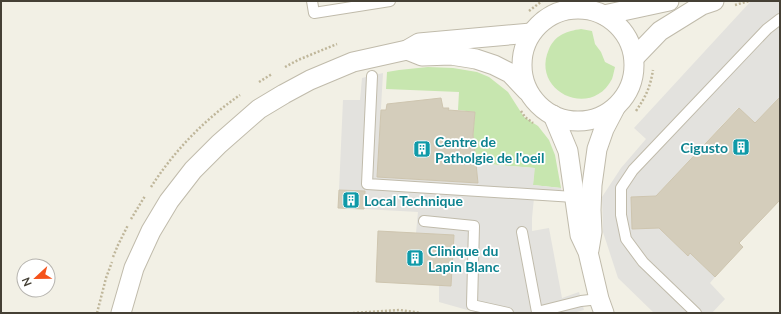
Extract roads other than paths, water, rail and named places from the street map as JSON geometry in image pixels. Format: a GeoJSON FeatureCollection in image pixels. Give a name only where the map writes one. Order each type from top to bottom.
{"type":"FeatureCollection","features":[{"type":"Feature","properties":{"kind":"street"},"geometry":{"type":"LineString","coordinates":[[604,15],[669,1]]}},
{"type":"Feature","properties":{"kind":"street"},"geometry":{"type":"LineString","coordinates":[[634,58],[660,31],[702,5],[714,1]]}},
{"type":"Feature","properties":{"kind":"street"},"geometry":{"type":"LineString","coordinates":[[530,94],[524,79],[522,63],[524,48],[531,33],[542,21],[556,13],[572,8],[588,9],[604,15],[619,25],[629,41],[634,58],[633,77],[627,94],[615,108],[604,129],[597,149],[592,185],[592,232],[588,252]]}},
{"type":"Feature","properties":{"kind":"street"},"geometry":{"type":"LineString","coordinates":[[121,313],[134,268],[151,231],[169,201],[193,170],[219,144],[259,109],[310,80],[353,62],[407,50],[419,43],[531,33]]}},
{"type":"Feature","properties":{"kind":"street"},"geometry":{"type":"LineString","coordinates":[[407,50],[422,56],[451,55],[476,59],[494,65],[510,74],[540,106],[553,115],[568,120],[585,121],[601,117],[615,108]]}},
{"type":"Feature","properties":{"kind":"street"},"geometry":{"type":"LineString","coordinates":[[553,115],[568,151],[580,235],[588,252],[602,306]]}},
{"type":"Feature","properties":{"kind":"lane"},"geometry":{"type":"LineString","coordinates":[[312,1],[314,14],[390,1]]}},
{"type":"Feature","properties":{"kind":"lane"},"geometry":{"type":"LineString","coordinates":[[696,313],[643,262],[626,239],[621,215],[621,188],[633,170],[767,29],[780,19]]}},
{"type":"Feature","properties":{"kind":"lane"},"geometry":{"type":"LineString","coordinates":[[372,76],[367,184],[574,197]]}},
{"type":"Feature","properties":{"kind":"lane"},"geometry":{"type":"LineString","coordinates":[[424,221],[474,226],[472,304],[508,313]]}},
{"type":"Feature","properties":{"kind":"lane"},"geometry":{"type":"LineString","coordinates":[[522,232],[534,312],[581,301],[602,306]]}},
{"type":"Feature","properties":{"kind":"place","name":"Cigusto"},"geometry":{"type":"Point","coordinates":[741,147]}},
{"type":"Feature","properties":{"kind":"place","name":"Centre de Patholgie de l'oeil"},"geometry":{"type":"Point","coordinates":[422,149]}},
{"type":"Feature","properties":{"kind":"place","name":"Local Technique"},"geometry":{"type":"Point","coordinates":[351,200]}},
{"type":"Feature","properties":{"kind":"place","name":"Clinique du Lapin Blanc"},"geometry":{"type":"Point","coordinates":[415,258]}}]}
